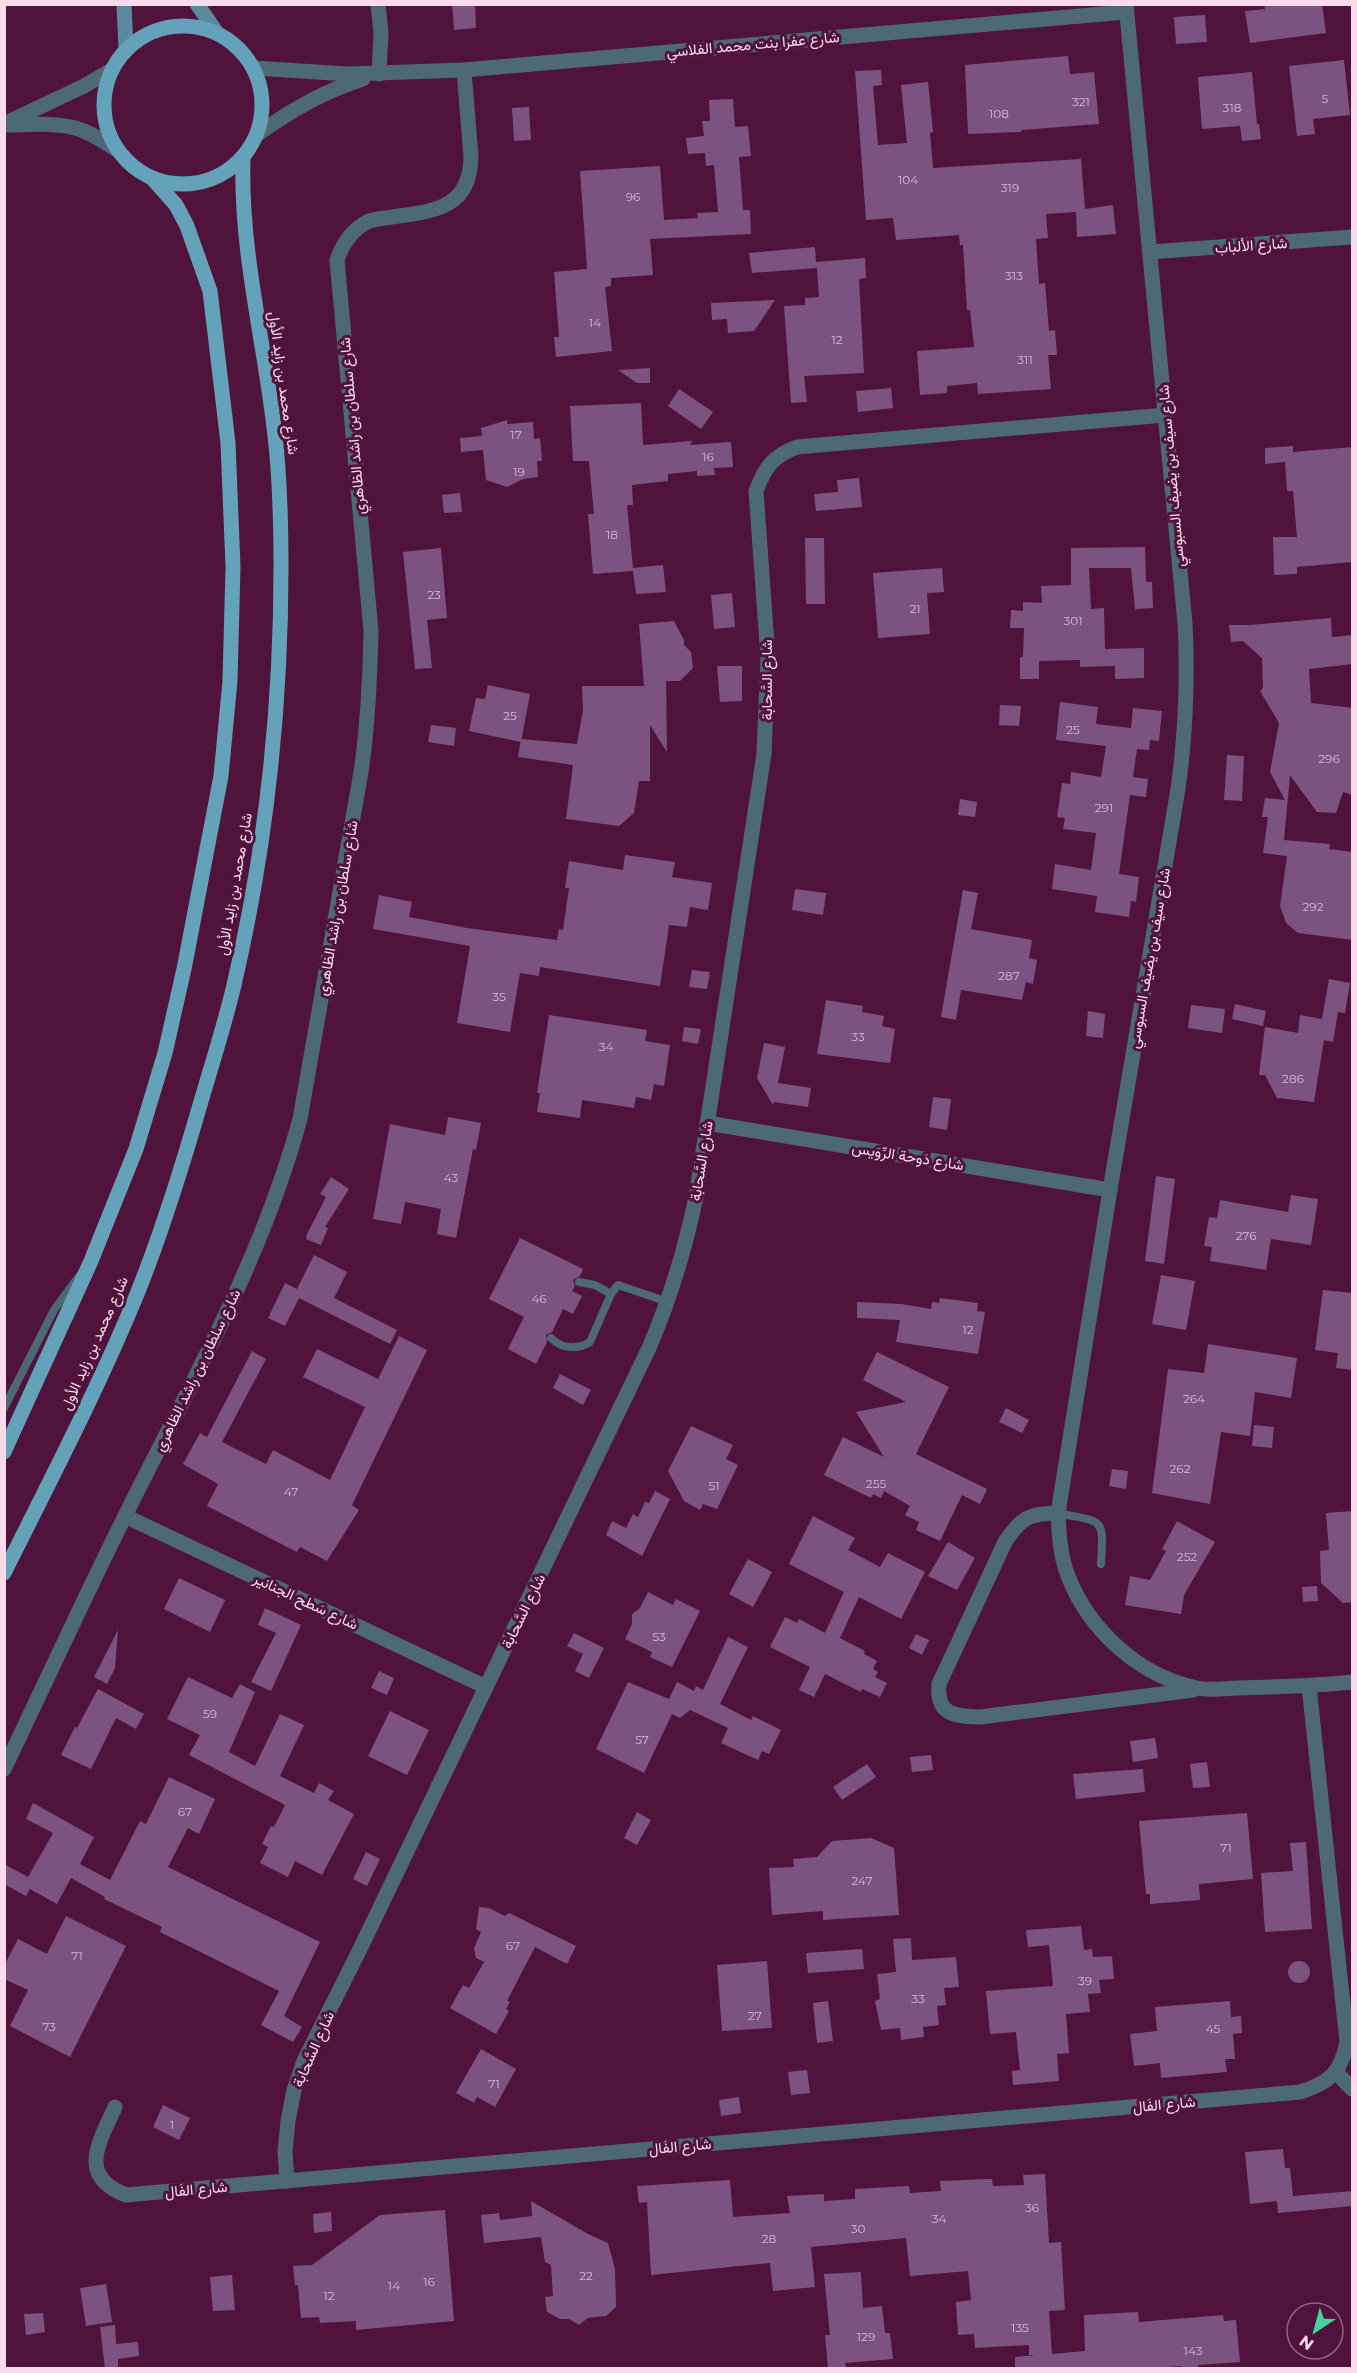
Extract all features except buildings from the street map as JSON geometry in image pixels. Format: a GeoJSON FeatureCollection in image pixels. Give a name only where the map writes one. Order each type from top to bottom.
{"type":"FeatureCollection","features":[{"type":"Feature","properties":{"kind":"main road"},"geometry":{"type":"LineString","coordinates":[[124,4],[126,49]]}},
{"type":"Feature","properties":{"kind":"main road"},"geometry":{"type":"LineString","coordinates":[[197,4],[217,33]]}},
{"type":"Feature","properties":{"kind":"main road"},"geometry":{"type":"LineString","coordinates":[[169,26],[194,26],[217,33],[238,47],[254,68],[261,89],[263,112],[258,134],[243,158],[224,174],[201,183],[176,184],[152,178],[132,167],[117,150],[106,125],[103,98],[110,71],[126,49],[146,34],[169,26]]}},
{"type":"Feature","properties":{"kind":"main road","name":"شارع محمد بن زايد الأول"},"geometry":{"type":"LineString","coordinates":[[4,1573],[93,1394],[137,1292],[170,1203],[234,986],[255,885],[269,785],[279,686],[281,566],[276,437],[246,251],[243,215],[243,158]]}},
{"type":"Feature","properties":{"kind":"main road"},"geometry":{"type":"LineString","coordinates":[[4,1452],[91,1261],[136,1149],[165,1053],[187,957],[221,776],[230,681],[233,567],[228,442],[210,291],[188,226],[176,204],[152,178]]}},
{"type":"Feature","properties":{"kind":"street"},"geometry":{"type":"LineString","coordinates":[[378,4],[381,33],[379,74]]}},
{"type":"Feature","properties":{"kind":"street","name":"شارع عفرا بنت محمد الفلاسي"},"geometry":{"type":"LineString","coordinates":[[254,68],[316,74],[464,70],[1126,8]]}},
{"type":"Feature","properties":{"kind":"street","name":"شارع سيف بن يضيف السبوسي"},"geometry":{"type":"LineString","coordinates":[[1126,8],[1185,622],[1188,676],[1186,730],[1058,1513],[1059,1544],[1067,1574],[1080,1602],[1098,1628],[1120,1650],[1172,1681],[1199,1689],[1353,1683]]}},
{"type":"Feature","properties":{"kind":"street","name":"شارع سلطان بن راشد الظاهري"},"geometry":{"type":"LineString","coordinates":[[4,1769],[125,1516],[204,1361],[270,1214],[300,1119],[361,772],[366,734],[371,631],[337,260],[341,247],[359,227],[370,220],[440,208],[462,191],[471,170],[464,70]]}},
{"type":"Feature","properties":{"kind":"street"},"geometry":{"type":"LineString","coordinates":[[4,124],[84,87],[110,71]]}},
{"type":"Feature","properties":{"kind":"street","name":"شارع عفرا بنت محمد الفلاسي"},"geometry":{"type":"LineString","coordinates":[[258,134],[285,114],[315,98],[379,74]]}},
{"type":"Feature","properties":{"kind":"street"},"geometry":{"type":"LineString","coordinates":[[4,124],[75,128],[94,135],[117,150]]}},
{"type":"Feature","properties":{"kind":"street","name":"شارع الألباب"},"geometry":{"type":"LineString","coordinates":[[1150,252],[1353,237]]}},
{"type":"Feature","properties":{"kind":"street","name":"شارع السَّحابة"},"geometry":{"type":"LineString","coordinates":[[287,2181],[285,2151],[288,2121],[294,2090],[304,2061],[649,1348],[668,1302],[688,1233],[764,754],[768,658],[756,491],[763,472],[781,453],[797,447],[1165,416]]}},
{"type":"Feature","properties":{"kind":"street","name":"شارع دَوحة الرِّوَيس"},"geometry":{"type":"LineString","coordinates":[[707,1123],[1110,1190]]}},
{"type":"Feature","properties":{"kind":"street"},"geometry":{"type":"LineString","coordinates":[[1058,1513],[1031,1515],[1021,1521],[1005,1542],[939,1684],[938,1697],[943,1709],[952,1714],[980,1716],[1199,1689]]}},
{"type":"Feature","properties":{"kind":"street","name":"شارع سَطح الجنانير"},"geometry":{"type":"LineString","coordinates":[[125,1516],[486,1687]]}},
{"type":"Feature","properties":{"kind":"street"},"geometry":{"type":"LineString","coordinates":[[1309,1686],[1347,2043],[1345,2056],[1336,2072],[1353,2089]]}},
{"type":"Feature","properties":{"kind":"street","name":"شارع الفَال"},"geometry":{"type":"LineString","coordinates":[[115,2107],[99,2142],[95,2159],[99,2176],[110,2189],[126,2195],[1300,2092],[1321,2085],[1336,2072]]}},
{"type":"Feature","properties":{"kind":"lane"},"geometry":{"type":"LineString","coordinates":[[4,1408],[54,1310],[69,1287],[91,1261]]}},
{"type":"Feature","properties":{"kind":"lane"},"geometry":{"type":"LineString","coordinates":[[579,1282],[595,1284],[611,1294]]}},
{"type":"Feature","properties":{"kind":"lane"},"geometry":{"type":"LineString","coordinates":[[551,1338],[568,1348],[579,1348],[590,1342],[611,1294],[618,1285],[668,1302]]}},
{"type":"Feature","properties":{"kind":"lane"},"geometry":{"type":"LineString","coordinates":[[1058,1513],[1092,1520],[1100,1526],[1103,1532],[1101,1564]]}}]}
